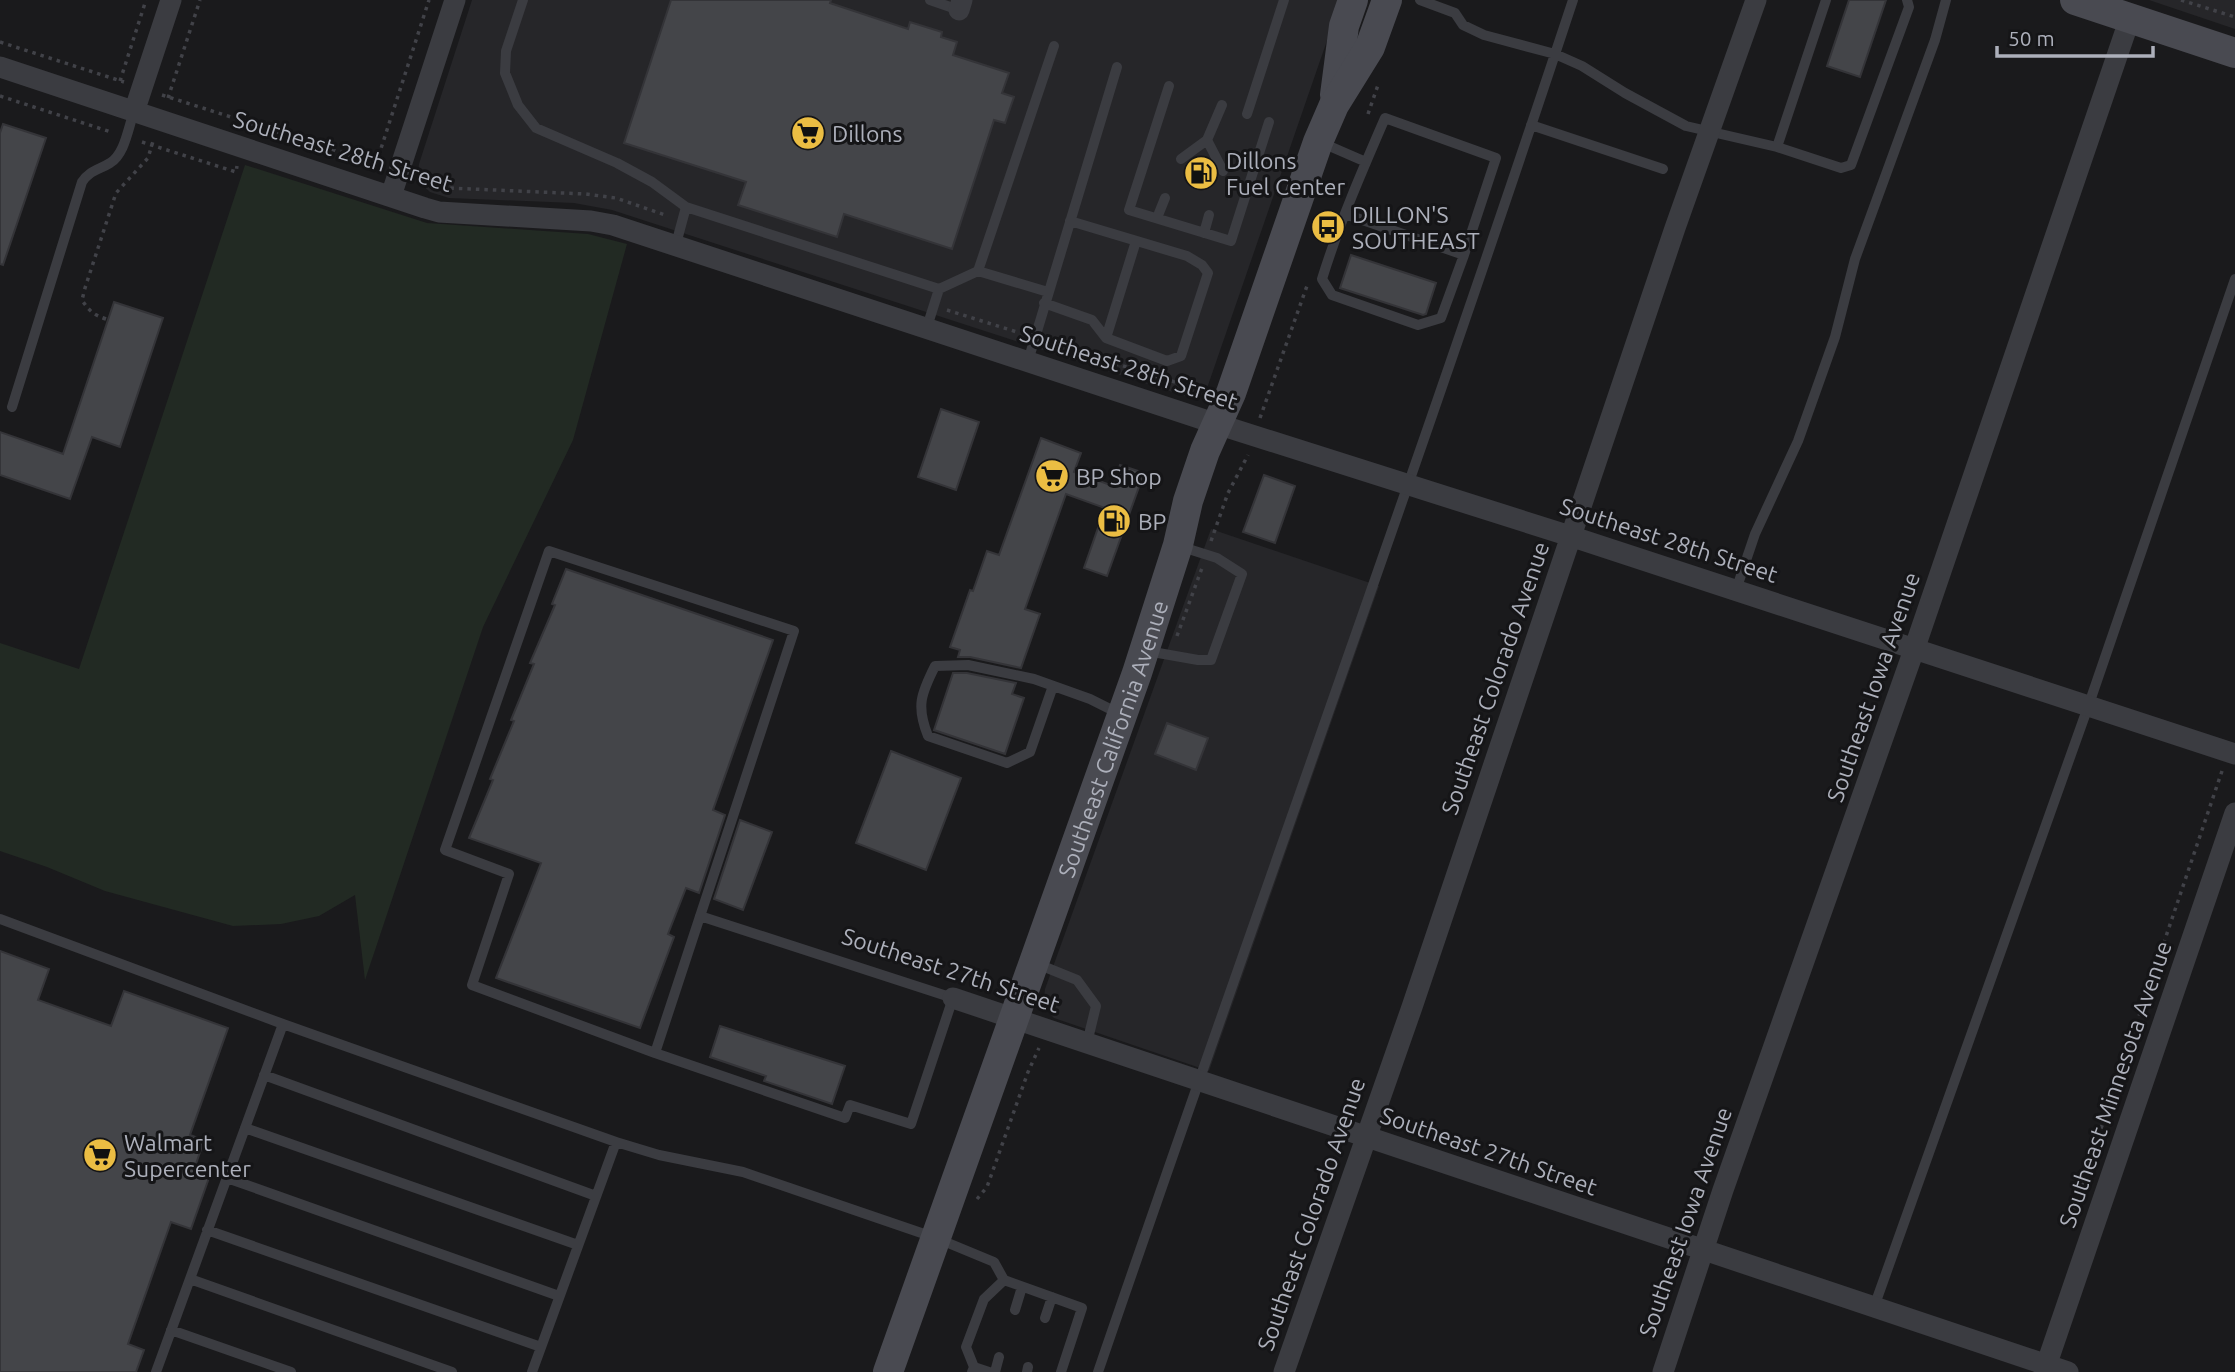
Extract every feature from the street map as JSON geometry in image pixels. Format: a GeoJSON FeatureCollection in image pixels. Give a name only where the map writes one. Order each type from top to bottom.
{"type":"FeatureCollection","features":[{"type":"Feature","properties":{"kind":"main road","name":"Southeast California Avenue"},"geometry":{"type":"LineString","coordinates":[[1334,105],[1344,26],[1353,0]]}},
{"type":"Feature","properties":{"kind":"main road","name":"Southeast California Avenue"},"geometry":{"type":"LineString","coordinates":[[888,1372],[1122,715],[1157,653],[1188,501],[1231,393],[1318,142],[1334,105],[1370,47],[1387,0]]}},
{"type":"Feature","properties":{"kind":"main road"},"geometry":{"type":"LineString","coordinates":[[2075,0],[2132,14],[2235,53]]}},
{"type":"Feature","properties":{"kind":"street"},"geometry":{"type":"LineString","coordinates":[[134,112],[172,0]]}},
{"type":"Feature","properties":{"kind":"street"},"geometry":{"type":"LineString","coordinates":[[391,196],[455,0]]}},
{"type":"Feature","properties":{"kind":"street","name":"Southeast Colorado Avenue"},"geometry":{"type":"LineString","coordinates":[[1284,1372],[1756,0]]}},
{"type":"Feature","properties":{"kind":"street","name":"Southeast Iowa Avenue"},"geometry":{"type":"LineString","coordinates":[[1662,1372],[2132,14]]}},
{"type":"Feature","properties":{"kind":"street","name":"Southeast 28th Street"},"geometry":{"type":"LineString","coordinates":[[0,67],[439,212],[591,221],[614,225],[676,244],[1253,436],[1915,647],[2232,752]]}},
{"type":"Feature","properties":{"kind":"street","name":"Southeast Minnesota Avenue"},"geometry":{"type":"LineString","coordinates":[[2045,1368],[2235,813]]}},
{"type":"Feature","properties":{"kind":"street","name":"Southeast 27th Street"},"geometry":{"type":"LineString","coordinates":[[953,998],[1874,1307],[2045,1368],[2068,1372]]}},
{"type":"Feature","properties":{"kind":"lane"},"geometry":{"type":"LineString","coordinates":[[523,0],[506,51],[505,73],[518,105],[536,128],[617,163],[652,182],[686,207],[939,289],[978,271],[1092,320],[1106,338],[1167,360],[1181,356],[1208,273],[1202,265],[1187,257],[1070,221]]}},
{"type":"Feature","properties":{"kind":"lane"},"geometry":{"type":"LineString","coordinates":[[930,0],[961,5]]}},
{"type":"Feature","properties":{"kind":"lane"},"geometry":{"type":"LineString","coordinates":[[1247,114],[1284,0]]}},
{"type":"Feature","properties":{"kind":"lane"},"geometry":{"type":"LineString","coordinates":[[1420,0],[1444,4],[1455,13],[1463,25],[1483,34],[1555,54],[1582,66],[1686,126],[1777,147],[1841,168],[1851,165],[1909,6],[1907,0]]}},
{"type":"Feature","properties":{"kind":"lane"},"geometry":{"type":"LineString","coordinates":[[1098,1372],[1409,484],[1573,0]]}},
{"type":"Feature","properties":{"kind":"lane"},"geometry":{"type":"LineString","coordinates":[[1777,147],[1826,0]]}},
{"type":"Feature","properties":{"kind":"lane"},"geometry":{"type":"LineString","coordinates":[[1736,590],[1755,534],[1798,441],[1831,350],[1855,259],[1935,40],[1946,0]]}},
{"type":"Feature","properties":{"kind":"lane"},"geometry":{"type":"LineString","coordinates":[[978,271],[1054,46]]}},
{"type":"Feature","properties":{"kind":"lane"},"geometry":{"type":"LineString","coordinates":[[1028,361],[1117,67]]}},
{"type":"Feature","properties":{"kind":"lane"},"geometry":{"type":"LineString","coordinates":[[1169,86],[1129,210],[1231,241],[1269,121]]}},
{"type":"Feature","properties":{"kind":"lane"},"geometry":{"type":"LineString","coordinates":[[1181,159],[1207,140],[1222,105]]}},
{"type":"Feature","properties":{"kind":"lane"},"geometry":{"type":"LineString","coordinates":[[12,407],[82,182],[97,168],[109,164],[117,157],[134,112]]}},
{"type":"Feature","properties":{"kind":"lane"},"geometry":{"type":"LineString","coordinates":[[1496,158],[1441,318],[1418,326],[1332,295],[1322,279],[1345,214],[1385,118],[1496,158],[1517,166]]}},
{"type":"Feature","properties":{"kind":"lane"},"geometry":{"type":"LineString","coordinates":[[1531,125],[1663,169]]}},
{"type":"Feature","properties":{"kind":"lane"},"geometry":{"type":"LineString","coordinates":[[1207,140],[1223,171]]}},
{"type":"Feature","properties":{"kind":"lane"},"geometry":{"type":"LineString","coordinates":[[1318,142],[1366,162]]}},
{"type":"Feature","properties":{"kind":"lane"},"geometry":{"type":"LineString","coordinates":[[1157,218],[1166,198]]}},
{"type":"Feature","properties":{"kind":"lane"},"geometry":{"type":"LineString","coordinates":[[676,244],[686,207]]}},
{"type":"Feature","properties":{"kind":"lane"},"geometry":{"type":"LineString","coordinates":[[1345,214],[1464,255]]}},
{"type":"Feature","properties":{"kind":"lane"},"geometry":{"type":"LineString","coordinates":[[1204,233],[1209,215]]}},
{"type":"Feature","properties":{"kind":"lane"},"geometry":{"type":"LineString","coordinates":[[1106,338],[1136,241]]}},
{"type":"Feature","properties":{"kind":"lane"},"geometry":{"type":"LineString","coordinates":[[1874,1307],[2090,704],[2235,279]]}},
{"type":"Feature","properties":{"kind":"lane"},"geometry":{"type":"LineString","coordinates":[[926,327],[939,289]]}},
{"type":"Feature","properties":{"kind":"lane"},"geometry":{"type":"LineString","coordinates":[[1157,653],[1211,660],[1242,574],[1217,558],[1178,545]]}},
{"type":"Feature","properties":{"kind":"lane"},"geometry":{"type":"LineString","coordinates":[[655,1053],[793,631],[549,551],[445,850],[509,874],[472,985],[655,1053],[845,1118],[850,1105],[911,1124],[953,998]]}},
{"type":"Feature","properties":{"kind":"lane"},"geometry":{"type":"LineString","coordinates":[[1053,686],[1030,752],[1007,763],[928,736],[921,720],[922,692],[935,666],[968,665],[1034,679],[1090,699],[1122,715]]}},
{"type":"Feature","properties":{"kind":"lane","name":"Southeast 27th Street"},"geometry":{"type":"LineString","coordinates":[[700,916],[953,998]]}},
{"type":"Feature","properties":{"kind":"lane"},"geometry":{"type":"LineString","coordinates":[[0,919],[283,1024],[616,1142],[659,1155],[743,1172],[936,1238],[994,1262],[1004,1280],[1082,1308],[1061,1372]]}},
{"type":"Feature","properties":{"kind":"lane"},"geometry":{"type":"LineString","coordinates":[[1034,963],[1077,980],[1096,1006],[1087,1043]]}},
{"type":"Feature","properties":{"kind":"lane"},"geometry":{"type":"LineString","coordinates":[[156,1372],[283,1024]]}},
{"type":"Feature","properties":{"kind":"lane"},"geometry":{"type":"LineString","coordinates":[[264,1075],[596,1196]]}},
{"type":"Feature","properties":{"kind":"lane"},"geometry":{"type":"LineString","coordinates":[[245,1128],[578,1245]]}},
{"type":"Feature","properties":{"kind":"lane"},"geometry":{"type":"LineString","coordinates":[[532,1372],[616,1142]]}},
{"type":"Feature","properties":{"kind":"lane"},"geometry":{"type":"LineString","coordinates":[[226,1178],[559,1296]]}},
{"type":"Feature","properties":{"kind":"lane"},"geometry":{"type":"LineString","coordinates":[[208,1230],[541,1346]]}},
{"type":"Feature","properties":{"kind":"lane"},"geometry":{"type":"LineString","coordinates":[[190,1279],[452,1372]]}},
{"type":"Feature","properties":{"kind":"lane"},"geometry":{"type":"LineString","coordinates":[[989,1372],[973,1369],[966,1347],[984,1299],[1004,1280]]}},
{"type":"Feature","properties":{"kind":"lane"},"geometry":{"type":"LineString","coordinates":[[1015,1310],[1022,1287]]}},
{"type":"Feature","properties":{"kind":"lane"},"geometry":{"type":"LineString","coordinates":[[1045,1318],[1052,1297]]}},
{"type":"Feature","properties":{"kind":"lane"},"geometry":{"type":"LineString","coordinates":[[171,1330],[292,1372]]}},
{"type":"Feature","properties":{"kind":"lane"},"geometry":{"type":"LineString","coordinates":[[995,1372],[999,1357]]}},
{"type":"Feature","properties":{"kind":"path"},"geometry":{"type":"LineString","coordinates":[[120,81],[146,0]]}},
{"type":"Feature","properties":{"kind":"path"},"geometry":{"type":"LineString","coordinates":[[106,319],[87,308],[82,300],[85,288],[116,193],[148,158],[200,0]]}},
{"type":"Feature","properties":{"kind":"path"},"geometry":{"type":"LineString","coordinates":[[376,164],[429,0]]}},
{"type":"Feature","properties":{"kind":"path"},"geometry":{"type":"LineString","coordinates":[[2181,0],[2235,17]]}},
{"type":"Feature","properties":{"kind":"path"},"geometry":{"type":"LineString","coordinates":[[0,42],[142,88]]}},
{"type":"Feature","properties":{"kind":"path"},"geometry":{"type":"LineString","coordinates":[[1366,118],[1380,80]]}},
{"type":"Feature","properties":{"kind":"path"},"geometry":{"type":"LineString","coordinates":[[1157,653],[1206,555],[1228,493],[1246,461],[1309,279]]}},
{"type":"Feature","properties":{"kind":"path"},"geometry":{"type":"LineString","coordinates":[[2071,1217],[2232,752]]}},
{"type":"Feature","properties":{"kind":"path"},"geometry":{"type":"LineString","coordinates":[[977,1199],[987,1186],[1028,1072],[1039,1050],[1043,1028]]}},
{"type":"Feature","properties":{"kind":"shaded area"},"geometry":{"type":"Polygon","coordinates":[[[472,0],[1341,0],[1205,394],[1191,398],[612,210],[574,203],[449,198],[430,192],[417,180],[419,164],[472,0]]]}},
{"type":"Feature","properties":{"kind":"shaded area"},"geometry":{"type":"Polygon","coordinates":[[[2149,0],[2235,0],[2235,29],[2149,0]]]}},
{"type":"Feature","properties":{"kind":"shaded area"},"geometry":{"type":"Polygon","coordinates":[[[245,165],[427,223],[588,234],[627,244],[573,440],[483,627],[365,980],[355,895],[319,916],[281,924],[233,926],[105,891],[0,851],[0,643],[79,669],[245,165]]]}},
{"type":"Feature","properties":{"kind":"shaded area"},"geometry":{"type":"Polygon","coordinates":[[[1211,529],[1379,586],[1209,1071],[1054,1018],[1043,1007],[1045,989],[1211,529]]]}},
{"type":"Feature","properties":{"kind":"building","name":"Dillons"},"geometry":{"type":"Polygon","coordinates":[[[671,0],[831,0],[830,3],[908,29],[910,22],[942,32],[941,37],[957,42],[953,55],[1009,73],[1002,93],[1014,97],[1005,123],[994,120],[952,249],[844,214],[837,237],[738,205],[746,182],[624,143],[671,0]]]}},
{"type":"Feature","properties":{"kind":"building"},"geometry":{"type":"Polygon","coordinates":[[[1849,0],[1886,0],[1860,77],[1827,66],[1849,0]]]}},
{"type":"Feature","properties":{"kind":"building"},"geometry":{"type":"Polygon","coordinates":[[[3,124],[46,138],[3,265],[0,264],[0,133],[3,124]]]}},
{"type":"Feature","properties":{"kind":"building"},"geometry":{"type":"Polygon","coordinates":[[[1351,255],[1436,283],[1426,314],[1340,288],[1351,255]]]}},
{"type":"Feature","properties":{"kind":"building"},"geometry":{"type":"Polygon","coordinates":[[[114,302],[163,318],[120,447],[92,437],[70,499],[0,475],[0,432],[63,454],[114,302]]]}},
{"type":"Feature","properties":{"kind":"building"},"geometry":{"type":"Polygon","coordinates":[[[941,409],[979,422],[956,490],[918,477],[941,409]]]}},
{"type":"Feature","properties":{"kind":"building"},"geometry":{"type":"Polygon","coordinates":[[[1041,438],[1081,453],[1074,472],[1113,486],[1120,465],[1144,473],[1107,576],[1084,568],[1105,508],[1066,494],[1025,609],[1040,614],[1021,668],[958,657],[960,650],[950,647],[970,590],[973,591],[987,551],[999,555],[1041,438]]]}},
{"type":"Feature","properties":{"kind":"building"},"geometry":{"type":"Polygon","coordinates":[[[1264,475],[1295,486],[1275,543],[1243,532],[1264,475]]]}},
{"type":"Feature","properties":{"kind":"building"},"geometry":{"type":"Polygon","coordinates":[[[566,569],[773,640],[713,810],[725,815],[699,893],[686,888],[668,934],[674,937],[640,1028],[496,978],[541,863],[469,838],[493,780],[490,779],[534,664],[530,663],[555,605],[552,604],[566,569]]]}},
{"type":"Feature","properties":{"kind":"building"},"geometry":{"type":"Polygon","coordinates":[[[953,673],[967,673],[1016,683],[1012,694],[1024,698],[1005,754],[934,730],[953,673]]]}},
{"type":"Feature","properties":{"kind":"building"},"geometry":{"type":"Polygon","coordinates":[[[1167,723],[1208,738],[1196,770],[1155,754],[1167,723]]]}},
{"type":"Feature","properties":{"kind":"building"},"geometry":{"type":"Polygon","coordinates":[[[891,751],[961,778],[926,870],[856,843],[891,751]]]}},
{"type":"Feature","properties":{"kind":"building"},"geometry":{"type":"Polygon","coordinates":[[[740,820],[772,832],[743,910],[714,899],[740,820]]]}},
{"type":"Feature","properties":{"kind":"building","name":"Walmart Supercenter"},"geometry":{"type":"Polygon","coordinates":[[[0,951],[49,969],[38,1000],[111,1026],[124,991],[228,1028],[190,1135],[204,1140],[194,1170],[210,1175],[191,1229],[171,1222],[128,1344],[144,1350],[136,1372],[0,1372],[0,951]]]}},
{"type":"Feature","properties":{"kind":"building"},"geometry":{"type":"Polygon","coordinates":[[[720,1026],[845,1066],[832,1104],[764,1081],[766,1076],[710,1057],[720,1026]]]}},
{"type":"Feature","properties":{"kind":"place","name":"Dillons"},"geometry":{"type":"Point","coordinates":[808,133]}},
{"type":"Feature","properties":{"kind":"place","name":"Dillons Fuel Center"},"geometry":{"type":"Point","coordinates":[1201,173]}},
{"type":"Feature","properties":{"kind":"place","name":"DILLON'S SOUTHEAST"},"geometry":{"type":"Point","coordinates":[1328,227]}},
{"type":"Feature","properties":{"kind":"place","name":"BP Shop"},"geometry":{"type":"Point","coordinates":[1052,476]}},
{"type":"Feature","properties":{"kind":"place","name":"BP"},"geometry":{"type":"Point","coordinates":[1114,521]}},
{"type":"Feature","properties":{"kind":"place","name":"Walmart Supercenter"},"geometry":{"type":"Point","coordinates":[100,1155]}}]}
